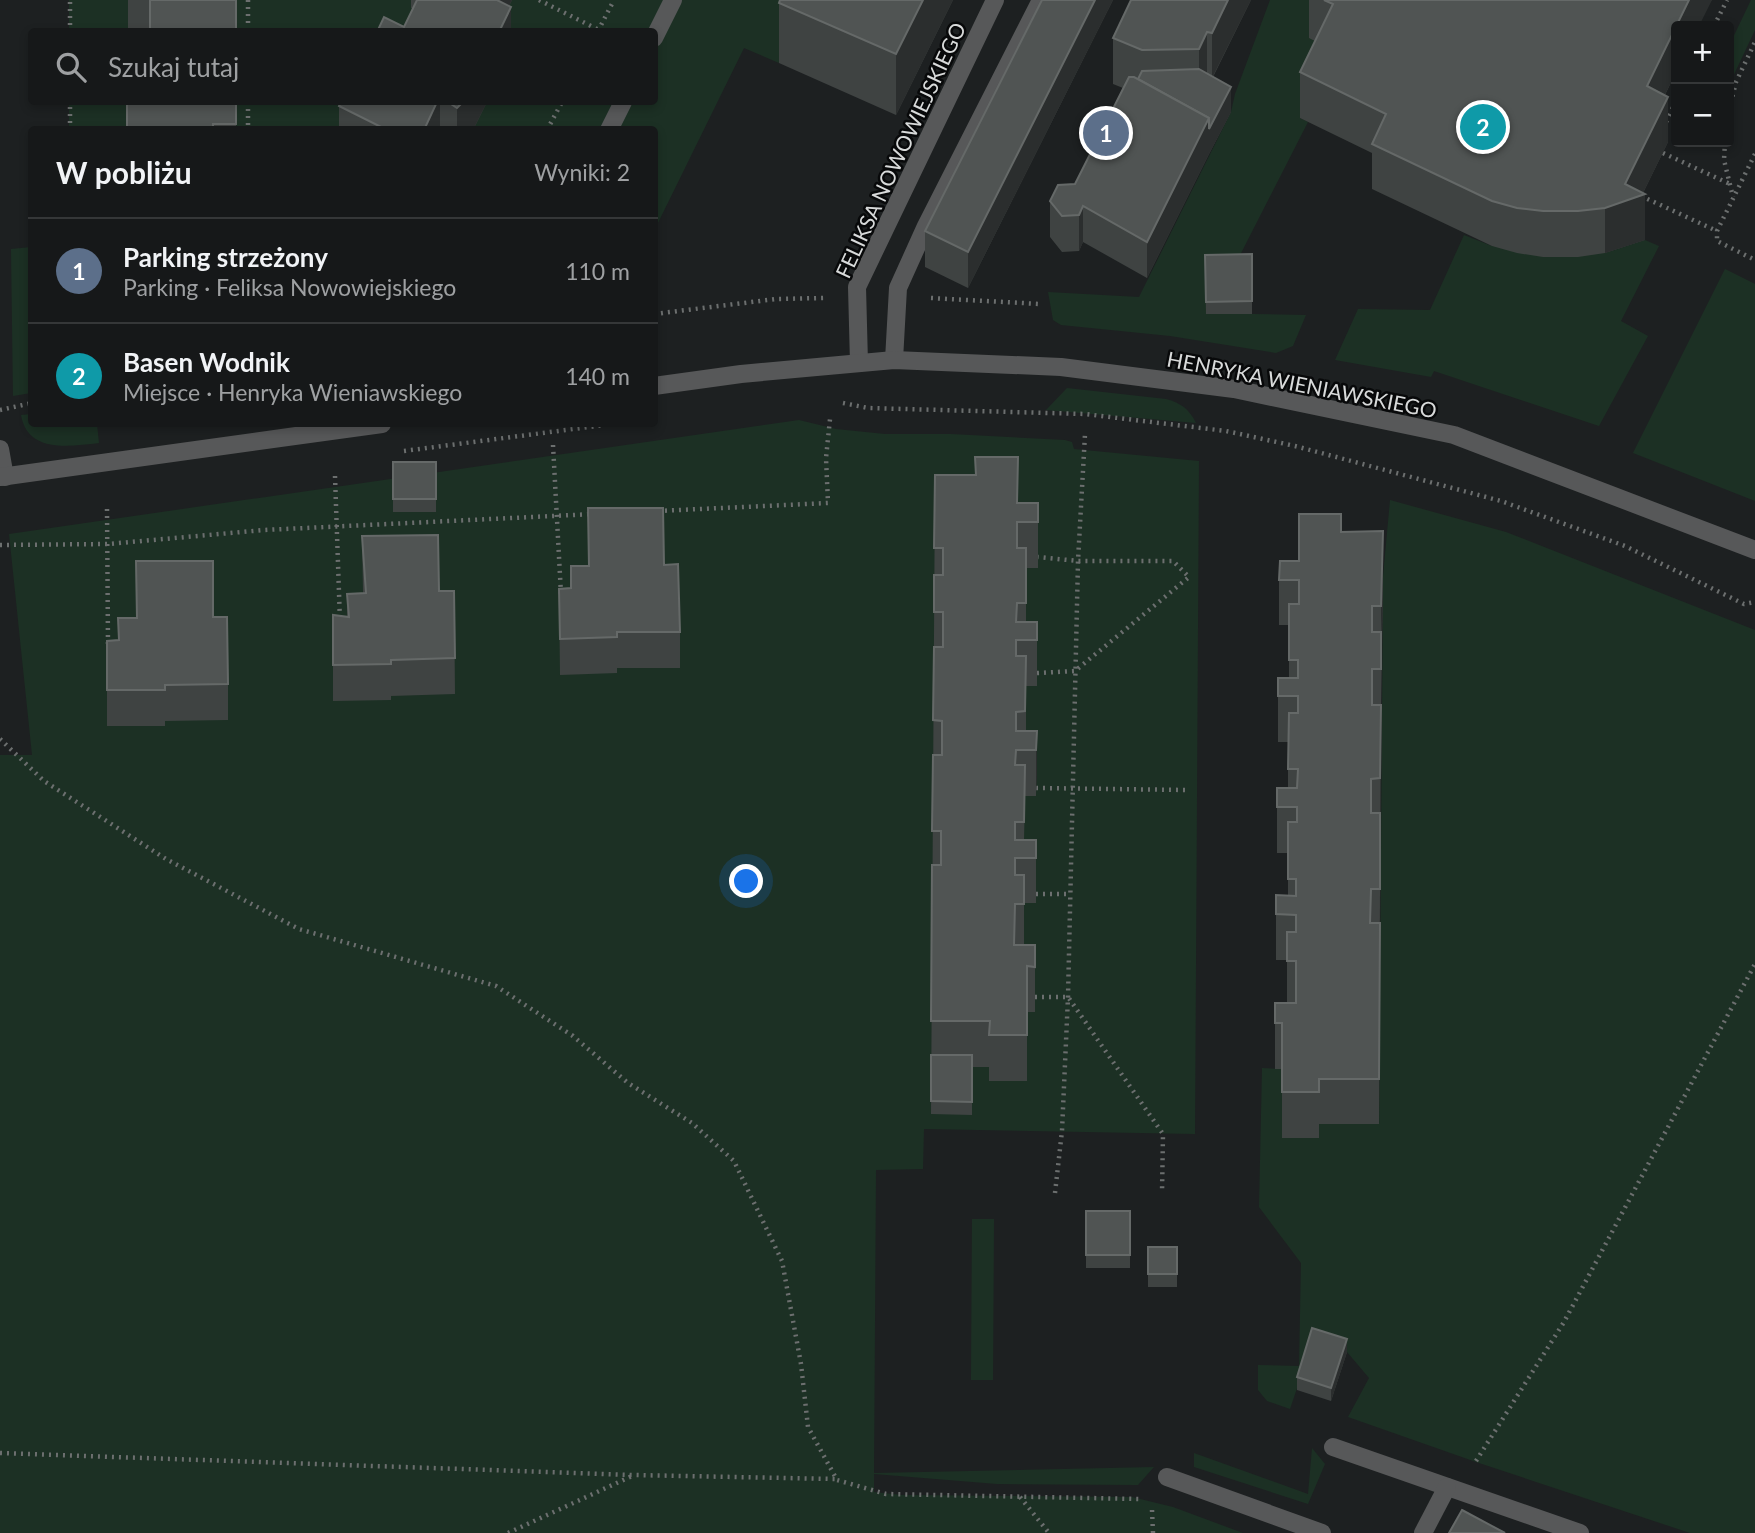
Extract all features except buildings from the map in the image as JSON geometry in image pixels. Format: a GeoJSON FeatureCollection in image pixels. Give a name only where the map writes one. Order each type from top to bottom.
{"type":"FeatureCollection","features":[{"type":"Feature","properties":{"kind":"street"},"geometry":{"type":"LineString","coordinates":[[658,30],[673,0]]}},
{"type":"Feature","properties":{"kind":"street","name":"FELIKSA NOWOWIEJSKIEGO"},"geometry":{"type":"LineString","coordinates":[[859,363],[857,287],[995,0]]}},
{"type":"Feature","properties":{"kind":"street"},"geometry":{"type":"LineString","coordinates":[[894,360],[898,288],[926,226],[1041,0]]}},
{"type":"Feature","properties":{"kind":"street"},"geometry":{"type":"LineString","coordinates":[[611,126],[622,105]]}},
{"type":"Feature","properties":{"kind":"street","name":"HENRYKA WIENIAWSKIEGO"},"geometry":{"type":"LineString","coordinates":[[658,385],[741,374],[894,360],[1061,367],[1234,389],[1454,435],[1755,550]]}},
{"type":"Feature","properties":{"kind":"street"},"geometry":{"type":"LineString","coordinates":[[0,449],[2,477],[360,427]]}},
{"type":"Feature","properties":{"kind":"street"},"geometry":{"type":"LineString","coordinates":[[1333,1447],[1580,1533]]}},
{"type":"Feature","properties":{"kind":"street"},"geometry":{"type":"LineString","coordinates":[[1167,1477],[1322,1533]]}},
{"type":"Feature","properties":{"kind":"street"},"geometry":{"type":"LineString","coordinates":[[1423,1533],[1447,1487]]}},
{"type":"Feature","properties":{"kind":"path"},"geometry":{"type":"LineString","coordinates":[[70,0],[70,28]]}},
{"type":"Feature","properties":{"kind":"path"},"geometry":{"type":"LineString","coordinates":[[248,0],[248,28]]}},
{"type":"Feature","properties":{"kind":"path"},"geometry":{"type":"LineString","coordinates":[[539,0],[592,28]]}},
{"type":"Feature","properties":{"kind":"path"},"geometry":{"type":"LineString","coordinates":[[600,28],[614,0]]}},
{"type":"Feature","properties":{"kind":"path"},"geometry":{"type":"LineString","coordinates":[[1716,21],[1727,0]]}},
{"type":"Feature","properties":{"kind":"path"},"geometry":{"type":"LineString","coordinates":[[1734,90],[1755,43]]}},
{"type":"Feature","properties":{"kind":"path"},"geometry":{"type":"LineString","coordinates":[[70,105],[70,126]]}},
{"type":"Feature","properties":{"kind":"path"},"geometry":{"type":"LineString","coordinates":[[248,105],[248,126]]}},
{"type":"Feature","properties":{"kind":"path"},"geometry":{"type":"LineString","coordinates":[[549,126],[560,105]]}},
{"type":"Feature","properties":{"kind":"path"},"geometry":{"type":"LineString","coordinates":[[1664,125],[1671,111]]}},
{"type":"Feature","properties":{"kind":"path"},"geometry":{"type":"LineString","coordinates":[[1725,147],[1724,160],[1733,198]]}},
{"type":"Feature","properties":{"kind":"path"},"geometry":{"type":"LineString","coordinates":[[1663,153],[1730,184]]}},
{"type":"Feature","properties":{"kind":"path"},"geometry":{"type":"LineString","coordinates":[[1755,155],[1717,231],[1717,242],[1755,260]]}},
{"type":"Feature","properties":{"kind":"path"},"geometry":{"type":"LineString","coordinates":[[1641,196],[1717,231]]}},
{"type":"Feature","properties":{"kind":"path"},"geometry":{"type":"LineString","coordinates":[[834,401],[869,408],[1085,414],[1226,431],[1295,446],[1501,501],[1625,546],[1744,604],[1755,602]]}},
{"type":"Feature","properties":{"kind":"path"},"geometry":{"type":"LineString","coordinates":[[0,410],[28,404]]}},
{"type":"Feature","properties":{"kind":"path"},"geometry":{"type":"LineString","coordinates":[[652,512],[828,503],[826,458],[830,419]]}},
{"type":"Feature","properties":{"kind":"path"},"geometry":{"type":"LineString","coordinates":[[1055,1193],[1062,1131],[1068,996],[1078,561],[1085,434]]}},
{"type":"Feature","properties":{"kind":"path"},"geometry":{"type":"LineString","coordinates":[[553,445],[562,598]]}},
{"type":"Feature","properties":{"kind":"path"},"geometry":{"type":"LineString","coordinates":[[335,476],[340,625]]}},
{"type":"Feature","properties":{"kind":"path"},"geometry":{"type":"LineString","coordinates":[[107,509],[109,658]]}},
{"type":"Feature","properties":{"kind":"path"},"geometry":{"type":"LineString","coordinates":[[0,545],[108,544],[264,530],[598,514]]}},
{"type":"Feature","properties":{"kind":"path"},"geometry":{"type":"LineString","coordinates":[[1037,673],[1075,671],[1189,577],[1173,561],[1078,561],[1038,557]]}},
{"type":"Feature","properties":{"kind":"path"},"geometry":{"type":"LineString","coordinates":[[0,739],[44,781],[166,859],[299,929],[496,986],[573,1036],[628,1083],[692,1122],[734,1161],[782,1261],[808,1427],[836,1479]]}},
{"type":"Feature","properties":{"kind":"path"},"geometry":{"type":"LineString","coordinates":[[1036,788],[1187,790]]}},
{"type":"Feature","properties":{"kind":"path"},"geometry":{"type":"LineString","coordinates":[[1036,894],[1070,894]]}},
{"type":"Feature","properties":{"kind":"path"},"geometry":{"type":"LineString","coordinates":[[1476,1462],[1564,1322],[1755,964]]}},
{"type":"Feature","properties":{"kind":"path"},"geometry":{"type":"LineString","coordinates":[[1035,997],[1068,996]]}},
{"type":"Feature","properties":{"kind":"path"},"geometry":{"type":"LineString","coordinates":[[1068,996],[1163,1134],[1162,1193]]}},
{"type":"Feature","properties":{"kind":"path"},"geometry":{"type":"LineString","coordinates":[[0,1453],[633,1475],[836,1479],[886,1494],[1132,1497],[1142,1500]]}},
{"type":"Feature","properties":{"kind":"path"},"geometry":{"type":"LineString","coordinates":[[508,1533],[633,1475]]}},
{"type":"Feature","properties":{"kind":"path"},"geometry":{"type":"LineString","coordinates":[[1019,1496],[1049,1533]]}},
{"type":"Feature","properties":{"kind":"path"},"geometry":{"type":"LineString","coordinates":[[1152,1502],[1153,1533]]}},
{"type":"Feature","properties":{"kind":"green space"},"geometry":{"type":"Polygon","coordinates":[[[69,0],[809,0],[779,63],[744,48],[658,223],[658,126],[69,126],[69,105],[658,105],[658,28],[69,28],[69,0]]]}},
{"type":"Feature","properties":{"kind":"green space"},"geometry":{"type":"Polygon","coordinates":[[[1270,0],[1327,0],[1333,50],[1300,118],[1308,122],[1234,267],[1252,314],[1306,315],[1293,346],[1276,353],[1170,336],[1061,325],[1053,320],[1048,292],[1139,297],[1231,112],[1235,94],[1270,0]]]}},
{"type":"Feature","properties":{"kind":"green space"},"geometry":{"type":"Polygon","coordinates":[[[1751,0],[1755,0],[1755,30],[1734,74],[1734,36],[1751,0]]]}},
{"type":"Feature","properties":{"kind":"green space"},"geometry":{"type":"Polygon","coordinates":[[[1464,235],[1492,246],[1605,253],[1645,240],[1659,246],[1621,321],[1648,336],[1599,426],[1434,371],[1431,377],[1335,360],[1358,309],[1430,310],[1464,235]]]}},
{"type":"Feature","properties":{"kind":"green space"},"geometry":{"type":"Polygon","coordinates":[[[28,247],[28,394],[13,396],[11,249],[28,247]]]}},
{"type":"Feature","properties":{"kind":"green space"},"geometry":{"type":"Polygon","coordinates":[[[1725,269],[1755,284],[1755,501],[1633,453],[1725,269]]]}},
{"type":"Feature","properties":{"kind":"green space"},"geometry":{"type":"Polygon","coordinates":[[[1067,388],[1166,399],[1184,407],[1196,423],[1046,410],[1067,388]]]}},
{"type":"Feature","properties":{"kind":"green space"},"geometry":{"type":"Polygon","coordinates":[[[28,414],[28,427],[97,427],[99,443],[63,446],[41,442],[25,428],[21,415],[28,414]]]}},
{"type":"Feature","properties":{"kind":"green space"},"geometry":{"type":"Polygon","coordinates":[[[799,420],[836,429],[885,434],[951,434],[1065,440],[1072,442],[1074,449],[1199,461],[1195,1134],[924,1129],[923,1169],[876,1170],[874,1473],[1154,1467],[1138,1485],[997,1484],[874,1474],[874,1492],[902,1495],[1132,1497],[1173,1507],[1243,1533],[0,1533],[0,755],[32,755],[9,534],[799,420]]]}},
{"type":"Feature","properties":{"kind":"green space"},"geometry":{"type":"Polygon","coordinates":[[[1390,500],[1506,532],[1755,630],[1755,1533],[1690,1533],[1348,1417],[1369,1378],[1347,1352],[1313,1341],[1290,1409],[1267,1401],[1258,1390],[1258,1365],[1299,1366],[1301,1263],[1259,1207],[1262,1068],[1282,1069],[1319,1138],[1319,1124],[1379,1124],[1383,577],[1390,500]]]}},
{"type":"Feature","properties":{"kind":"green space"},"geometry":{"type":"Polygon","coordinates":[[[972,1219],[994,1219],[993,1380],[971,1380],[972,1219]]]}},
{"type":"Feature","properties":{"kind":"green space"},"geometry":{"type":"Polygon","coordinates":[[[1312,1448],[1325,1464],[1308,1504],[1194,1467],[1194,1453],[1308,1494],[1312,1448]]]}},
{"type":"Feature","properties":{"kind":"place","name":"Basen Wodnik"},"geometry":{"type":"Point","coordinates":[1483,127]}},
{"type":"Feature","properties":{"kind":"place","name":"Parking strzeżony"},"geometry":{"type":"Point","coordinates":[1106,133]}}]}
